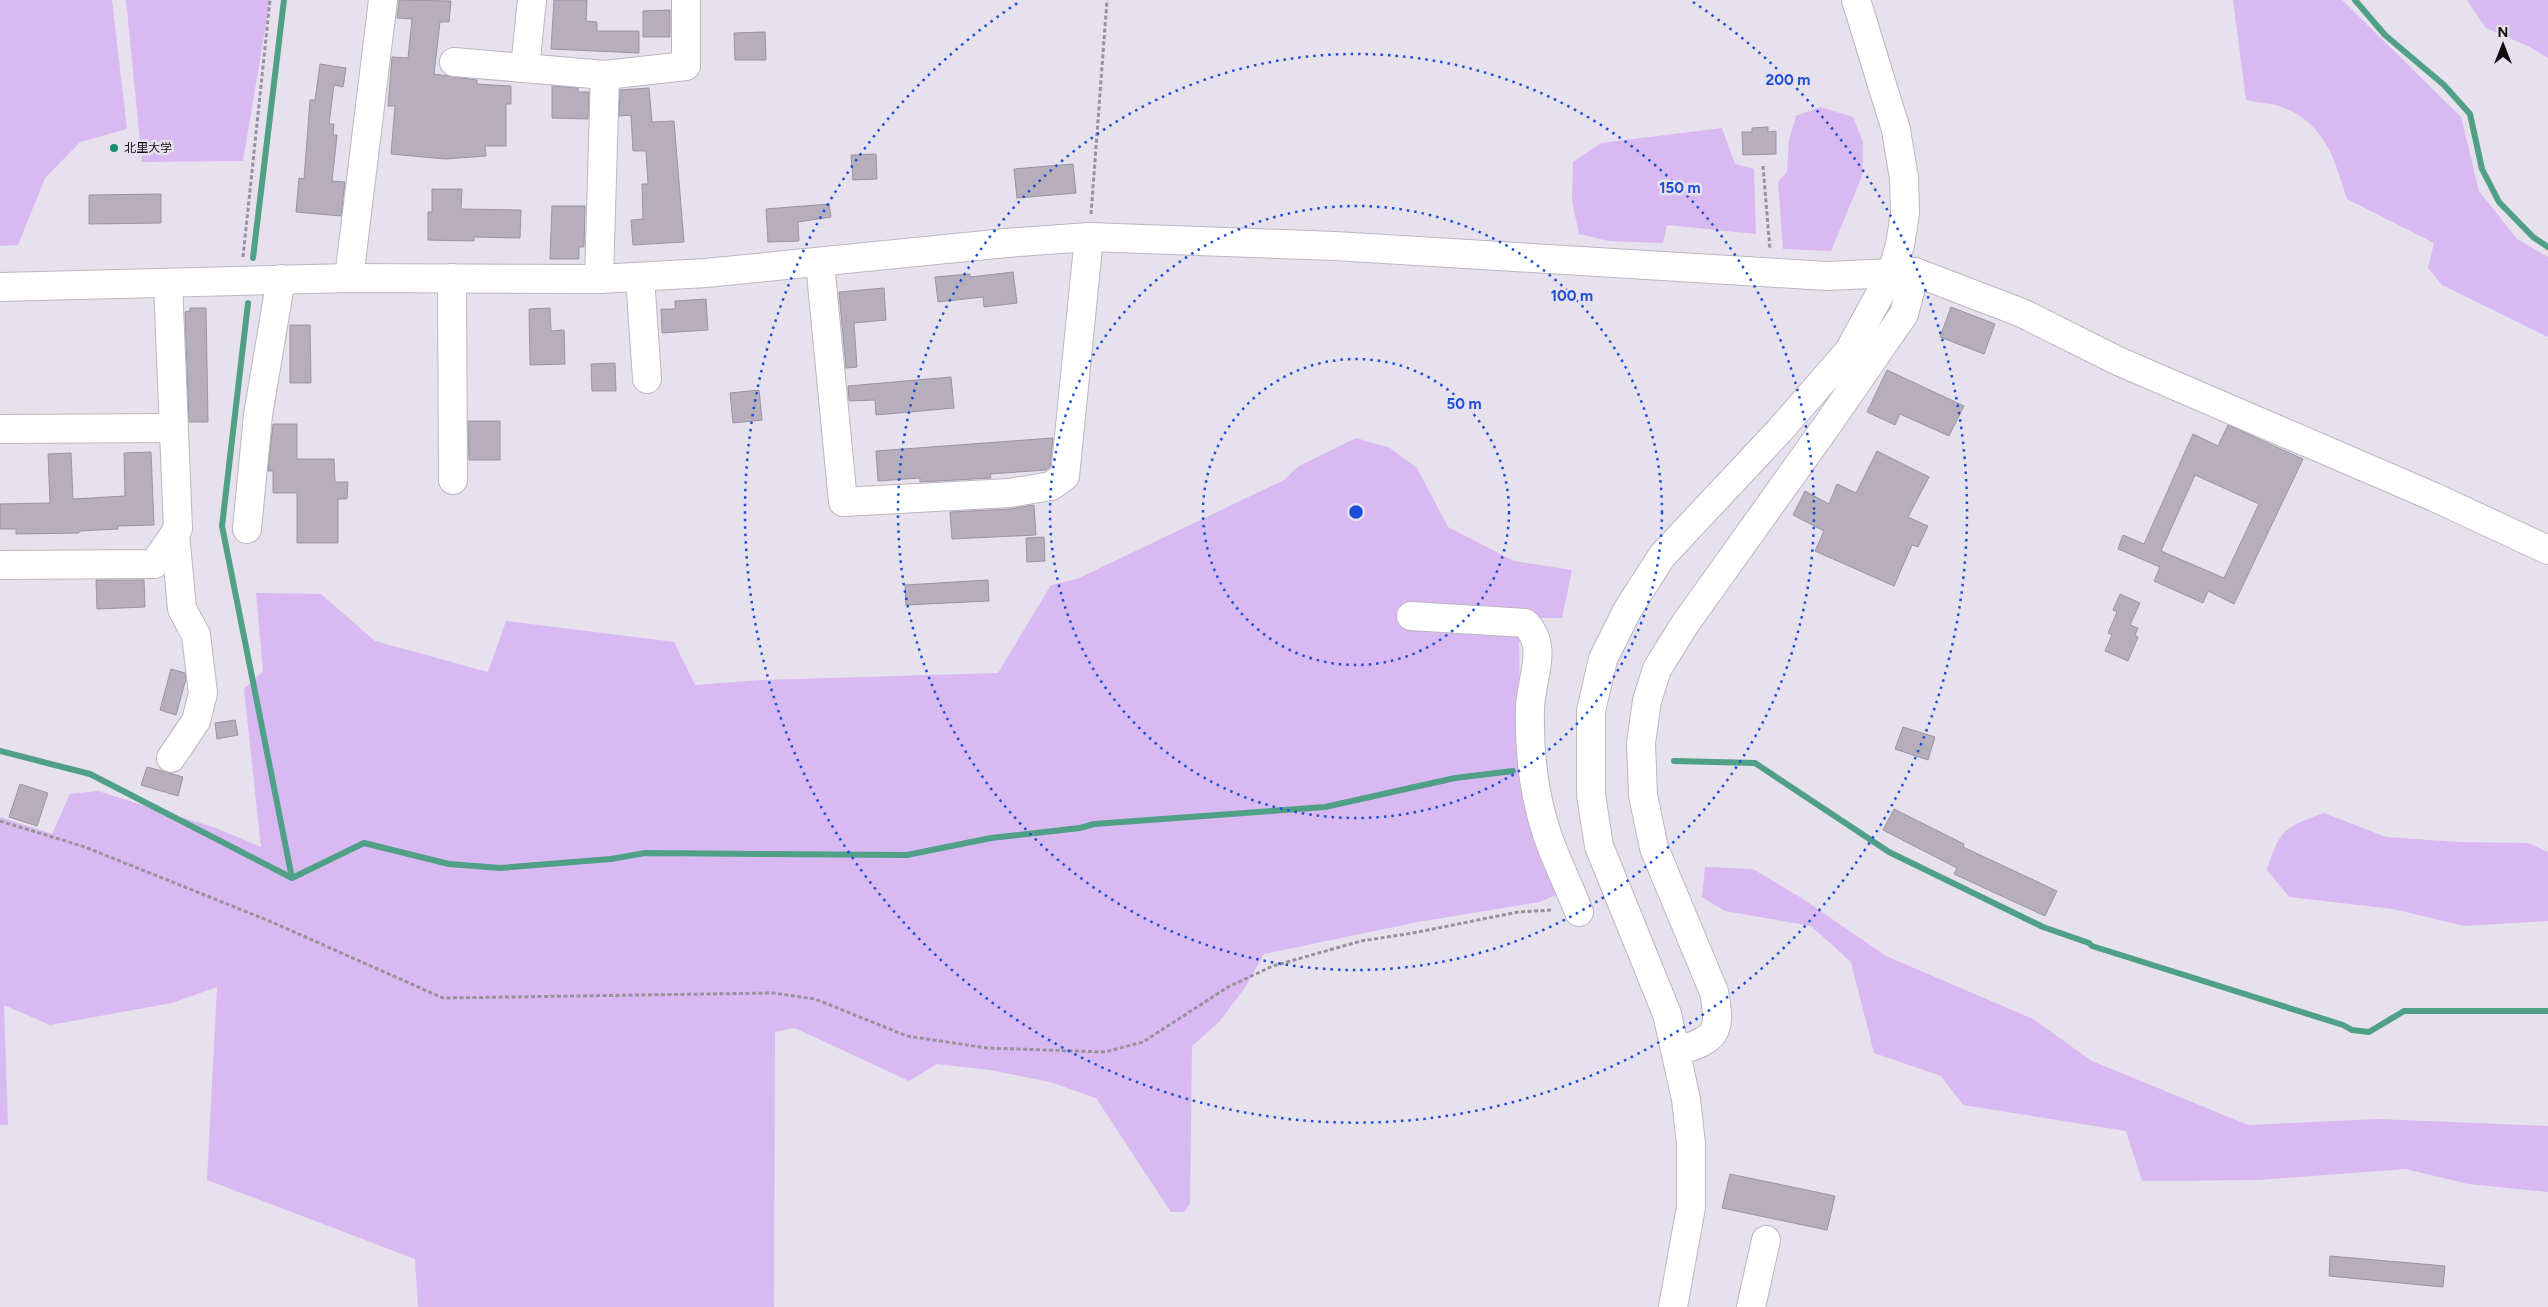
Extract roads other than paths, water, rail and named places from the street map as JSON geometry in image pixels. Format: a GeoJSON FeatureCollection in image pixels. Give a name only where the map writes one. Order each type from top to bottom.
{"type":"FeatureCollection","features":[{"type":"Feature","properties":{"kind":"street"},"geometry":{"type":"LineString","coordinates":[[349,278],[383,0]]}},
{"type":"Feature","properties":{"kind":"street"},"geometry":{"type":"LineString","coordinates":[[525,68],[532,0]]}},
{"type":"Feature","properties":{"kind":"street"},"geometry":{"type":"LineString","coordinates":[[454,62],[605,75],[686,66],[686,0]]}},
{"type":"Feature","properties":{"kind":"street"},"geometry":{"type":"LineString","coordinates":[[1677,1051],[1703,1044],[1717,1028],[1719,1014],[1714,992],[1654,848],[1642,795],[1642,743],[1647,701],[1657,669],[1685,624],[1904,314],[1904,272],[1900,245],[1905,213],[1904,178],[1896,130],[1856,0]]}},
{"type":"Feature","properties":{"kind":"street"},"geometry":{"type":"LineString","coordinates":[[599,278],[605,75]]}},
{"type":"Feature","properties":{"kind":"street"},"geometry":{"type":"LineString","coordinates":[[820,263],[843,502],[1009,493],[1051,486],[1065,476],[1089,237]]}},
{"type":"Feature","properties":{"kind":"street"},"geometry":{"type":"LineString","coordinates":[[0,287],[281,279],[599,278],[706,274],[1006,243],[1089,237],[1345,247],[1827,276],[1904,272],[2022,313],[2118,361],[2434,497],[2548,550]]}},
{"type":"Feature","properties":{"kind":"street"},"geometry":{"type":"LineString","coordinates":[[1673,1307],[1691,1207],[1691,1144],[1677,1051],[1658,988],[1599,846],[1591,795],[1591,711],[1604,659],[1628,609],[1662,556],[1774,437],[1849,351],[1904,272]]}},
{"type":"Feature","properties":{"kind":"street"},"geometry":{"type":"LineString","coordinates":[[640,276],[647,379]]}},
{"type":"Feature","properties":{"kind":"street"},"geometry":{"type":"LineString","coordinates":[[452,278],[453,480]]}},
{"type":"Feature","properties":{"kind":"street"},"geometry":{"type":"LineString","coordinates":[[247,529],[258,415],[281,279]]}},
{"type":"Feature","properties":{"kind":"street"},"geometry":{"type":"LineString","coordinates":[[0,565],[154,564],[178,529],[168,283]]}},
{"type":"Feature","properties":{"kind":"street"},"geometry":{"type":"LineString","coordinates":[[0,429],[173,428]]}},
{"type":"Feature","properties":{"kind":"street"},"geometry":{"type":"LineString","coordinates":[[171,758],[196,721],[203,693],[196,635],[182,609],[175,533]]}},
{"type":"Feature","properties":{"kind":"street"},"geometry":{"type":"LineString","coordinates":[[1411,616],[1525,623],[1535,633],[1538,649],[1530,709],[1537,796],[1547,834],[1579,912]]}},
{"type":"Feature","properties":{"kind":"street"},"geometry":{"type":"LineString","coordinates":[[1751,1307],[1766,1240]]}},
{"type":"Feature","properties":{"kind":"waterway"},"geometry":{"type":"LineString","coordinates":[[253,258],[284,0]]}},
{"type":"Feature","properties":{"kind":"waterway"},"geometry":{"type":"LineString","coordinates":[[2355,0],[2385,35],[2444,85],[2470,114],[2482,169],[2499,202],[2533,237],[2548,247]]}},
{"type":"Feature","properties":{"kind":"waterway"},"geometry":{"type":"LineString","coordinates":[[248,303],[222,526],[292,878]]}},
{"type":"Feature","properties":{"kind":"waterway"},"geometry":{"type":"LineString","coordinates":[[0,751],[90,774],[292,878],[364,843],[449,864],[500,868],[611,859],[645,853],[907,855],[991,838],[1080,828],[1094,824],[1325,807],[1455,778],[1513,771]]}},
{"type":"Feature","properties":{"kind":"waterway"},"geometry":{"type":"LineString","coordinates":[[1674,761],[1755,763],[1889,852],[2043,927],[2089,943],[2092,946],[2343,1025],[2352,1030],[2369,1032],[2404,1011],[2548,1011]]}},
{"type":"Feature","properties":{"kind":"place","name":"北里大学"},"geometry":{"type":"Point","coordinates":[114,148]}}]}
